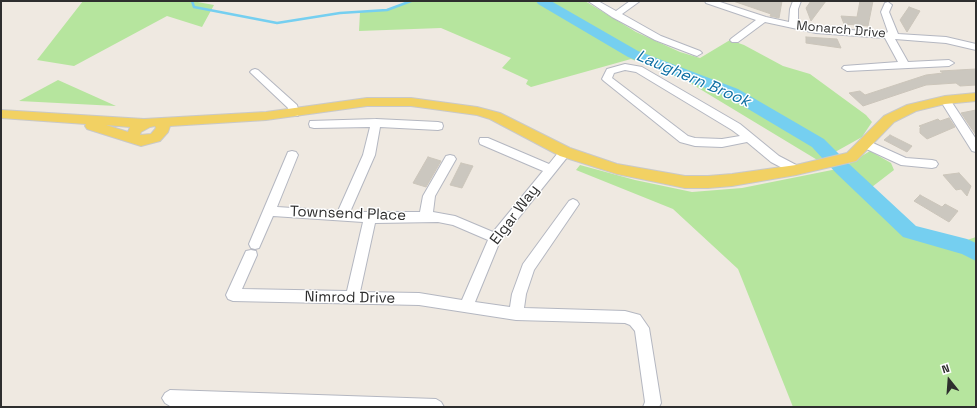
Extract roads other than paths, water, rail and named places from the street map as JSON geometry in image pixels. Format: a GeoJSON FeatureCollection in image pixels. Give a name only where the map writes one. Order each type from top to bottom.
{"type":"FeatureCollection","features":[{"type":"Feature","properties":{"kind":"main road"},"geometry":{"type":"LineString","coordinates":[[1,114],[143,124],[158,129],[199,121],[294,113],[367,102],[389,101],[477,111],[509,122],[565,152],[617,169],[685,182],[732,180],[796,170],[851,156],[889,119],[912,108],[945,100],[976,97]]}},
{"type":"Feature","properties":{"kind":"main road"},"geometry":{"type":"LineString","coordinates":[[72,119],[134,139],[145,141],[158,129]]}},
{"type":"Feature","properties":{"kind":"main road"},"geometry":{"type":"LineString","coordinates":[[134,139],[132,135],[133,132],[143,124]]}},
{"type":"Feature","properties":{"kind":"street"},"geometry":{"type":"LineString","coordinates":[[592,1],[658,38],[697,53]]}},
{"type":"Feature","properties":{"kind":"street"},"geometry":{"type":"LineString","coordinates":[[615,15],[636,1]]}},
{"type":"Feature","properties":{"kind":"street","name":"Monarch Drive"},"geometry":{"type":"LineString","coordinates":[[709,1],[763,19],[816,30],[946,40],[976,47]]}},
{"type":"Feature","properties":{"kind":"street"},"geometry":{"type":"LineString","coordinates":[[793,26],[794,9],[797,1]]}},
{"type":"Feature","properties":{"kind":"street"},"geometry":{"type":"LineString","coordinates":[[888,5],[885,12],[891,35],[905,66]]}},
{"type":"Feature","properties":{"kind":"street"},"geometry":{"type":"LineString","coordinates":[[735,40],[763,19]]}},
{"type":"Feature","properties":{"kind":"street"},"geometry":{"type":"LineString","coordinates":[[847,68],[949,63]]}},
{"type":"Feature","properties":{"kind":"street"},"geometry":{"type":"LineString","coordinates":[[749,138],[722,143],[695,142],[684,139],[606,79],[610,71],[625,68],[639,69],[736,127],[774,159],[796,170]]}},
{"type":"Feature","properties":{"kind":"street"},"geometry":{"type":"LineString","coordinates":[[255,72],[293,107],[294,113]]}},
{"type":"Feature","properties":{"kind":"street"},"geometry":{"type":"LineString","coordinates":[[945,100],[976,148]]}},
{"type":"Feature","properties":{"kind":"street"},"geometry":{"type":"LineString","coordinates":[[314,124],[376,123],[438,126]]}},
{"type":"Feature","properties":{"kind":"street"},"geometry":{"type":"LineString","coordinates":[[342,216],[369,155],[376,123]]}},
{"type":"Feature","properties":{"kind":"street"},"geometry":{"type":"LineString","coordinates":[[484,141],[550,170]]}},
{"type":"Feature","properties":{"kind":"street"},"geometry":{"type":"LineString","coordinates":[[864,144],[896,159],[918,164],[932,164]]}},
{"type":"Feature","properties":{"kind":"street","name":"Elgar Way"},"geometry":{"type":"LineString","coordinates":[[466,307],[494,238],[565,152]]}},
{"type":"Feature","properties":{"kind":"street"},"geometry":{"type":"LineString","coordinates":[[270,211],[292,155]]}},
{"type":"Feature","properties":{"kind":"street","name":"Townsend Place"},"geometry":{"type":"LineString","coordinates":[[426,216],[429,196],[450,159]]}},
{"type":"Feature","properties":{"kind":"street"},"geometry":{"type":"LineString","coordinates":[[516,314],[519,294],[528,268],[573,204]]}},
{"type":"Feature","properties":{"kind":"street","name":"Townsend Place"},"geometry":{"type":"LineString","coordinates":[[270,211],[370,218],[426,216],[455,221],[494,238]]}},
{"type":"Feature","properties":{"kind":"street","name":"Nimrod Drive"},"geometry":{"type":"LineString","coordinates":[[270,211],[233,295],[419,299],[516,314],[626,317],[635,320],[642,328],[653,403],[651,407]]}},
{"type":"Feature","properties":{"kind":"street"},"geometry":{"type":"LineString","coordinates":[[352,298],[370,218]]}},
{"type":"Feature","properties":{"kind":"street"},"geometry":{"type":"LineString","coordinates":[[170,398],[282,405],[436,407]]}},
{"type":"Feature","properties":{"kind":"waterway"},"geometry":{"type":"LineString","coordinates":[[192,1],[194,7],[277,23],[340,13],[387,10],[411,1]]}},
{"type":"Feature","properties":{"kind":"waterway","name":"Laughern Brook"},"geometry":{"type":"LineString","coordinates":[[542,1],[633,54],[733,93],[818,143],[842,168],[910,232],[967,247],[976,253]]}}]}
